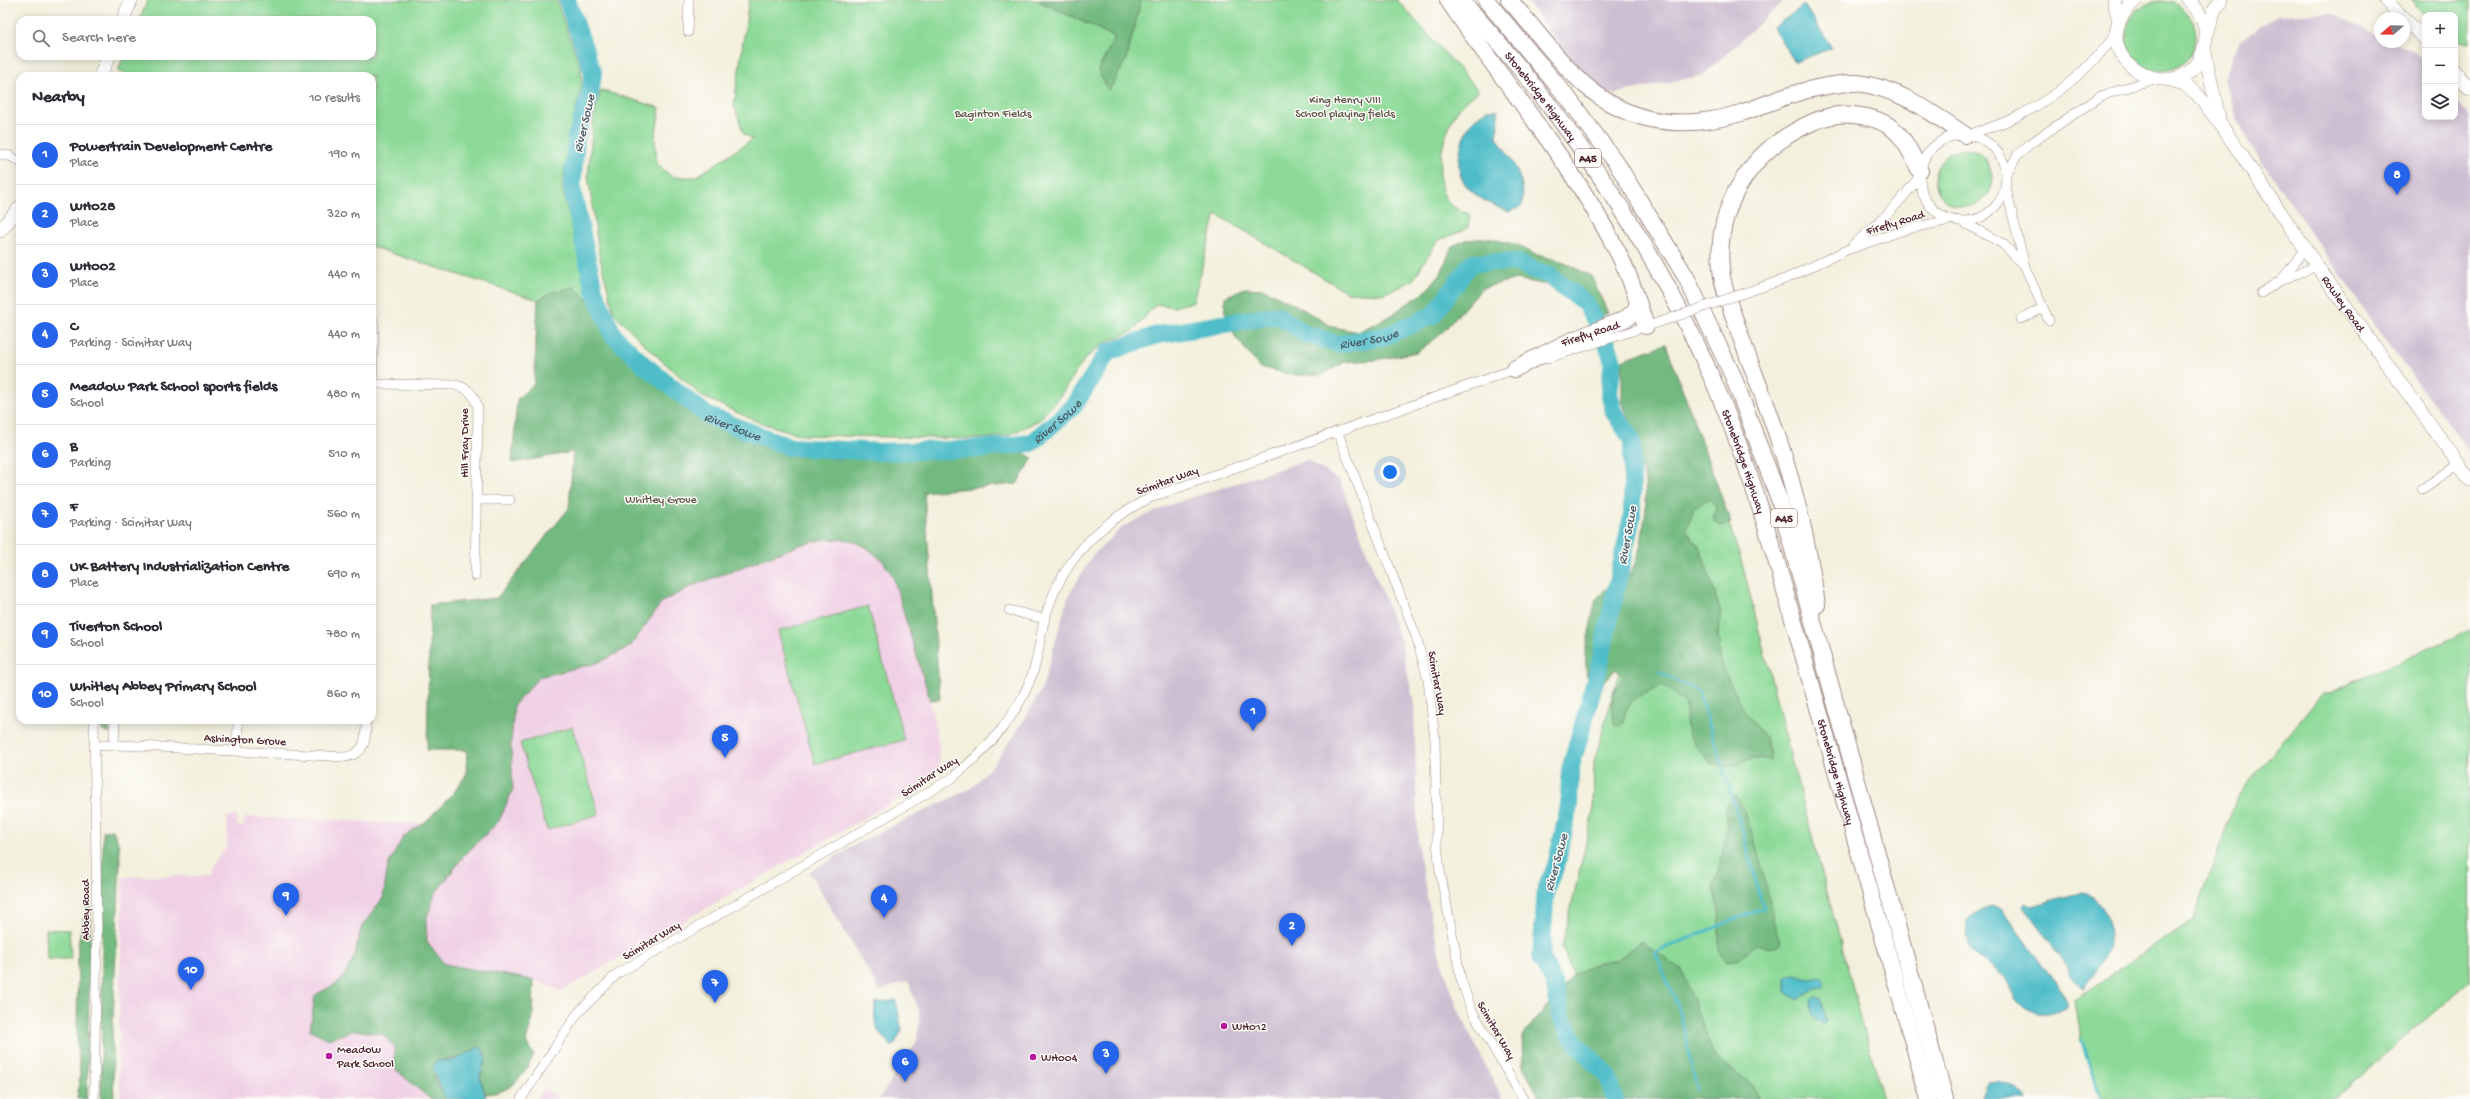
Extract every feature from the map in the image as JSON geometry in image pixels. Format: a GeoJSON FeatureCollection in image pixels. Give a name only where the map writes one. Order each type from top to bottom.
{"type":"FeatureCollection","features":[{"type":"Feature","properties":{"kind":"highway"},"geometry":{"type":"LineString","coordinates":[[1448,0],[1586,195],[1616,247],[1638,303],[1653,324]]}},
{"type":"Feature","properties":{"kind":"highway","name":"Stonebridge Highway"},"geometry":{"type":"LineString","coordinates":[[1461,0],[1520,68],[1592,164],[1632,226],[1673,298],[1712,378],[1740,450],[1779,568],[1929,1099]]}},
{"type":"Feature","properties":{"kind":"highway","name":"Stonebridge Highway"},"geometry":{"type":"LineString","coordinates":[[1486,0],[1568,98],[1617,164],[1651,216],[1686,277],[1733,376],[1766,460],[1792,544],[1945,1099]]}},
{"type":"Feature","properties":{"kind":"highway"},"geometry":{"type":"LineString","coordinates":[[1509,0],[1581,80],[1602,98],[1634,115],[1654,120],[1681,123],[1711,121],[1740,113],[1806,90],[1833,84],[1856,83],[1887,90],[1910,99],[1967,135]]}},
{"type":"Feature","properties":{"kind":"highway"},"geometry":{"type":"LineString","coordinates":[[1827,672],[1808,540],[1796,494],[1766,401],[1730,308],[1721,269],[1726,215],[1739,186],[1753,165],[1772,146],[1795,131],[1830,117],[1849,114],[1869,116],[1892,126],[1908,146],[1920,173]]}},
{"type":"Feature","properties":{"kind":"highway"},"geometry":{"type":"LineString","coordinates":[[1514,369],[1629,325],[1638,303]]}},
{"type":"Feature","properties":{"kind":"street"},"geometry":{"type":"LineString","coordinates":[[125,16],[131,0]]}},
{"type":"Feature","properties":{"kind":"street"},"geometry":{"type":"LineString","coordinates":[[688,32],[689,0]]}},
{"type":"Feature","properties":{"kind":"street"},"geometry":{"type":"LineString","coordinates":[[2114,0],[2121,55],[2127,63],[2139,73],[2154,79]]}},
{"type":"Feature","properties":{"kind":"street"},"geometry":{"type":"LineString","coordinates":[[2006,187],[1998,203],[1986,215],[1962,221],[1950,220],[1931,207],[1925,198],[1920,173],[1924,159],[1931,149],[1941,141],[1952,136],[1967,135],[2014,118],[2034,107],[2094,62],[2118,27],[2124,10],[2136,0]]}},
{"type":"Feature","properties":{"kind":"street"},"geometry":{"type":"LineString","coordinates":[[2188,0],[2201,15],[2206,36]]}},
{"type":"Feature","properties":{"kind":"street"},"geometry":{"type":"LineString","coordinates":[[2006,175],[2018,154],[2031,143],[2101,96],[2154,79],[2167,79],[2190,70],[2204,49],[2206,36],[2215,8],[2221,0]]}},
{"type":"Feature","properties":{"kind":"street"},"geometry":{"type":"LineString","coordinates":[[2385,0],[2422,36]]}},
{"type":"Feature","properties":{"kind":"street","name":"Rowley Road"},"geometry":{"type":"LineString","coordinates":[[2204,49],[2221,125]]}},
{"type":"Feature","properties":{"kind":"street"},"geometry":{"type":"LineString","coordinates":[[102,72],[107,60]]}},
{"type":"Feature","properties":{"kind":"street"},"geometry":{"type":"LineString","coordinates":[[2458,75],[2470,88]]}},
{"type":"Feature","properties":{"kind":"street","name":"Rowley Road"},"geometry":{"type":"LineString","coordinates":[[2167,79],[2184,84],[2197,94],[2221,125],[2305,250],[2470,480]]}},
{"type":"Feature","properties":{"kind":"street"},"geometry":{"type":"LineString","coordinates":[[1967,135],[1990,144],[2004,163],[2006,187],[2026,267],[2049,321]]}},
{"type":"Feature","properties":{"kind":"street"},"geometry":{"type":"LineString","coordinates":[[0,154],[10,156],[16,160]]}},
{"type":"Feature","properties":{"kind":"street","name":"Firefly Road"},"geometry":{"type":"LineString","coordinates":[[1847,250],[1887,217],[1903,200],[1920,173]]}},
{"type":"Feature","properties":{"kind":"street"},"geometry":{"type":"LineString","coordinates":[[0,231],[16,212]]}},
{"type":"Feature","properties":{"kind":"street","name":"Firefly Road"},"geometry":{"type":"LineString","coordinates":[[1629,325],[1653,324],[1785,279],[1847,250],[1907,229],[1950,220]]}},
{"type":"Feature","properties":{"kind":"street"},"geometry":{"type":"LineString","coordinates":[[1962,221],[2003,244],[2026,267]]}},
{"type":"Feature","properties":{"kind":"street"},"geometry":{"type":"LineString","coordinates":[[2282,280],[2305,250]]}},
{"type":"Feature","properties":{"kind":"street"},"geometry":{"type":"LineString","coordinates":[[2261,293],[2282,280],[2317,266]]}},
{"type":"Feature","properties":{"kind":"street"},"geometry":{"type":"LineString","coordinates":[[2020,319],[2043,308]]}},
{"type":"Feature","properties":{"kind":"street"},"geometry":{"type":"LineString","coordinates":[[1338,433],[1514,369]]}},
{"type":"Feature","properties":{"kind":"street","name":"Hill Fray Drive"},"geometry":{"type":"LineString","coordinates":[[376,384],[455,385],[463,387],[471,393],[478,409],[474,576]]}},
{"type":"Feature","properties":{"kind":"street","name":"Scimitar Way"},"geometry":{"type":"LineString","coordinates":[[521,1099],[573,1019],[600,989],[617,974],[944,783],[972,761],[990,744],[1020,701],[1034,670],[1044,619],[1054,591],[1079,551],[1093,534],[1116,517],[1152,497],[1338,433],[1416,636],[1428,680],[1435,739],[1437,843],[1440,871],[1460,979],[1471,1009],[1523,1099]]}},
{"type":"Feature","properties":{"kind":"street"},"geometry":{"type":"LineString","coordinates":[[2422,489],[2459,464]]}},
{"type":"Feature","properties":{"kind":"street"},"geometry":{"type":"LineString","coordinates":[[476,500],[510,500]]}},
{"type":"Feature","properties":{"kind":"street"},"geometry":{"type":"LineString","coordinates":[[1009,610],[1044,619]]}},
{"type":"Feature","properties":{"kind":"street","name":"Abbey Road"},"geometry":{"type":"LineString","coordinates":[[94,724],[97,929],[94,1099]]}},
{"type":"Feature","properties":{"kind":"street"},"geometry":{"type":"LineString","coordinates":[[114,745],[115,724]]}},
{"type":"Feature","properties":{"kind":"street"},"geometry":{"type":"LineString","coordinates":[[236,750],[238,724]]}},
{"type":"Feature","properties":{"kind":"street","name":"Ashington Grove"},"geometry":{"type":"LineString","coordinates":[[94,746],[114,745],[353,756],[359,752],[366,742],[366,724]]}},
{"type":"Feature","properties":{"kind":"shaded area"},"geometry":{"type":"Polygon","coordinates":[[[1526,0],[1785,0],[1703,75],[1600,97],[1526,0]]]}},
{"type":"Feature","properties":{"kind":"shaded area"},"geometry":{"type":"Polygon","coordinates":[[[2331,13],[2374,33],[2374,48],[2406,48],[2417,53],[2422,59],[2422,120],[2458,120],[2458,103],[2470,117],[2470,452],[2387,342],[2250,145],[2236,115],[2223,78],[2240,41],[2277,15],[2331,13]]]}},
{"type":"Feature","properties":{"kind":"shaded area"},"geometry":{"type":"Polygon","coordinates":[[[1307,460],[1340,481],[1401,642],[1414,704],[1418,847],[1431,918],[1442,964],[1458,1009],[1502,1099],[879,1099],[917,1041],[920,1013],[908,981],[880,991],[809,872],[866,839],[970,789],[991,767],[1015,735],[1042,689],[1068,597],[1092,556],[1124,526],[1169,505],[1307,460]]]}},
{"type":"Feature","properties":{"kind":"shaded area"},"geometry":{"type":"Polygon","coordinates":[[[825,539],[850,540],[866,547],[883,561],[893,577],[930,700],[939,746],[939,770],[912,791],[561,991],[534,980],[444,964],[427,941],[426,920],[435,894],[463,857],[499,821],[513,789],[511,744],[514,706],[538,677],[597,663],[629,647],[662,602],[692,586],[748,562],[800,545],[825,539]]]}},
{"type":"Feature","properties":{"kind":"shaded area"},"geometry":{"type":"Polygon","coordinates":[[[227,816],[237,816],[237,826],[244,826],[245,817],[421,824],[403,837],[388,865],[383,898],[362,926],[354,957],[341,981],[315,995],[310,1030],[329,1039],[355,1030],[384,1035],[394,1047],[395,1069],[430,1099],[121,1099],[118,1064],[123,877],[207,876],[213,864],[227,847],[227,816]]]}},
{"type":"Feature","properties":{"kind":"shaded area"},"geometry":{"type":"Polygon","coordinates":[[[544,1088],[560,1099],[537,1099],[544,1088]]]}},
{"type":"Feature","properties":{"kind":"green space"},"geometry":{"type":"Polygon","coordinates":[[[148,0],[556,0],[581,68],[582,86],[569,135],[562,188],[590,302],[575,287],[538,300],[376,248],[376,72],[118,71],[122,60],[376,60],[376,16],[141,16],[148,0]]]}},
{"type":"Feature","properties":{"kind":"green space"},"geometry":{"type":"Polygon","coordinates":[[[749,0],[1037,0],[1115,37],[1098,71],[1126,60],[1141,0],[1397,0],[1479,91],[1460,107],[1454,116],[1445,139],[1440,166],[1442,190],[1446,199],[1460,211],[1471,215],[1467,229],[1437,241],[1413,280],[1398,288],[1382,294],[1347,292],[1216,214],[1193,302],[1174,307],[1156,304],[1132,332],[1104,343],[1085,359],[1060,396],[1039,420],[1009,435],[981,439],[802,435],[758,422],[703,397],[649,349],[614,313],[599,254],[588,175],[593,121],[601,90],[660,108],[655,139],[657,164],[672,177],[696,177],[753,139],[744,134],[734,105],[749,0]]]}},
{"type":"Feature","properties":{"kind":"green space"},"geometry":{"type":"Polygon","coordinates":[[[1037,0],[1141,0],[1126,60],[1109,91],[1098,71],[1115,37],[1037,0]]]}},
{"type":"Feature","properties":{"kind":"green space"},"geometry":{"type":"Polygon","coordinates":[[[2411,0],[2470,0],[2470,43],[2458,42],[2458,12],[2423,12],[2411,0]]]}},
{"type":"Feature","properties":{"kind":"green space"},"geometry":{"type":"Polygon","coordinates":[[[2154,1],[2168,1],[2181,7],[2190,16],[2194,22],[2196,36],[2194,50],[2186,61],[2175,69],[2168,71],[2154,71],[2147,69],[2136,61],[2128,50],[2126,43],[2126,29],[2128,22],[2136,11],[2147,3],[2154,1]]]}},
{"type":"Feature","properties":{"kind":"green space"},"geometry":{"type":"Polygon","coordinates":[[[1964,149],[1975,151],[1988,162],[1991,167],[1993,178],[1991,189],[1980,202],[1975,205],[1964,207],[1953,205],[1940,194],[1937,189],[1935,178],[1937,167],[1948,154],[1953,151],[1964,149]]]}},
{"type":"Feature","properties":{"kind":"green space"},"geometry":{"type":"Polygon","coordinates":[[[1488,238],[1518,245],[1533,254],[1561,261],[1591,276],[1608,313],[1599,316],[1580,302],[1547,285],[1516,279],[1482,288],[1439,336],[1417,352],[1376,360],[1345,362],[1321,375],[1293,375],[1259,367],[1235,336],[1225,312],[1225,297],[1245,288],[1264,289],[1294,304],[1333,327],[1358,332],[1388,317],[1426,291],[1441,273],[1452,246],[1466,240],[1488,238]]]}},
{"type":"Feature","properties":{"kind":"green space","name":"Whitley Grove"},"geometry":{"type":"Polygon","coordinates":[[[575,287],[590,302],[611,338],[627,357],[706,419],[788,451],[838,459],[1017,449],[1033,458],[1017,484],[924,492],[940,699],[930,700],[893,577],[883,561],[866,547],[850,540],[825,539],[800,545],[692,586],[662,602],[630,647],[597,663],[539,677],[514,705],[511,744],[513,789],[499,821],[463,857],[435,894],[426,920],[427,941],[444,964],[534,980],[533,1018],[526,1042],[534,1055],[525,1071],[515,1083],[502,1091],[485,1094],[480,1077],[485,1062],[471,1051],[461,1058],[442,1060],[434,1077],[445,1099],[430,1099],[395,1069],[394,1047],[384,1035],[355,1030],[329,1039],[310,1030],[315,995],[341,981],[354,957],[362,926],[383,898],[388,865],[403,837],[426,821],[452,795],[466,775],[467,750],[427,750],[430,605],[497,598],[569,508],[573,452],[512,463],[517,399],[534,384],[538,300],[553,292],[575,287]]]}},
{"type":"Feature","properties":{"kind":"green space"},"geometry":{"type":"Polygon","coordinates":[[[1666,344],[1731,523],[1720,526],[1713,519],[1716,507],[1710,499],[1694,508],[1686,530],[1701,550],[1721,612],[1718,632],[1721,665],[1745,712],[1765,737],[1770,754],[1770,760],[1754,759],[1730,766],[1711,764],[1689,735],[1686,722],[1686,704],[1663,685],[1633,701],[1628,706],[1621,724],[1619,726],[1614,725],[1612,697],[1623,677],[1616,669],[1605,681],[1587,680],[1585,652],[1596,599],[1605,590],[1625,579],[1633,569],[1641,544],[1646,509],[1645,478],[1639,459],[1637,439],[1622,402],[1622,360],[1666,344]]]}},
{"type":"Feature","properties":{"kind":"green space"},"geometry":{"type":"Polygon","coordinates":[[[1706,456],[1742,563],[1792,762],[1883,1099],[1758,1099],[1754,1086],[1714,1056],[1681,970],[1641,941],[1616,961],[1600,962],[1573,975],[1562,947],[1593,812],[1594,762],[1632,626],[1706,456]]]}},
{"type":"Feature","properties":{"kind":"green space"},"geometry":{"type":"Polygon","coordinates":[[[868,606],[904,740],[815,764],[778,631],[868,606]]]}},
{"type":"Feature","properties":{"kind":"green space"},"geometry":{"type":"Polygon","coordinates":[[[2470,630],[2469,982],[2333,1099],[2101,1099],[2081,1040],[2075,1000],[2194,919],[2237,797],[2323,693],[2330,693],[2470,630]]]}},
{"type":"Feature","properties":{"kind":"green space"},"geometry":{"type":"Polygon","coordinates":[[[102,724],[110,724],[109,733],[102,731],[102,724]]]}},
{"type":"Feature","properties":{"kind":"green space"},"geometry":{"type":"Polygon","coordinates":[[[572,727],[599,814],[547,830],[520,743],[572,727]]]}},
{"type":"Feature","properties":{"kind":"green space"},"geometry":{"type":"Polygon","coordinates":[[[1736,795],[1756,845],[1775,926],[1781,942],[1779,946],[1770,948],[1756,944],[1740,959],[1726,962],[1719,950],[1719,911],[1713,888],[1722,858],[1727,826],[1726,805],[1736,795]]]}},
{"type":"Feature","properties":{"kind":"green space"},"geometry":{"type":"Polygon","coordinates":[[[113,830],[119,845],[120,863],[112,1042],[114,1099],[101,1099],[103,831],[113,830]]]}},
{"type":"Feature","properties":{"kind":"green space"},"geometry":{"type":"Polygon","coordinates":[[[87,900],[91,900],[87,1099],[77,1099],[80,1073],[77,1039],[78,945],[87,900]]]}},
{"type":"Feature","properties":{"kind":"green space"},"geometry":{"type":"Polygon","coordinates":[[[46,929],[69,930],[71,959],[47,959],[46,929]]]}},
{"type":"Feature","properties":{"kind":"green space"},"geometry":{"type":"Polygon","coordinates":[[[1641,941],[1682,970],[1714,1056],[1754,1086],[1758,1099],[1540,1099],[1523,1066],[1522,1036],[1573,975],[1600,962],[1616,961],[1641,941]]]}},
{"type":"Feature","properties":{"kind":"water"},"geometry":{"type":"Polygon","coordinates":[[[1804,5],[1832,48],[1795,62],[1773,28],[1804,5]]]}},
{"type":"Feature","properties":{"kind":"water"},"geometry":{"type":"Polygon","coordinates":[[[1487,110],[1498,110],[1499,123],[1496,135],[1516,168],[1522,186],[1522,206],[1509,212],[1477,196],[1466,185],[1460,173],[1459,160],[1461,145],[1466,131],[1477,117],[1487,110]]]}},
{"type":"Feature","properties":{"kind":"water"},"geometry":{"type":"Polygon","coordinates":[[[2083,892],[2091,895],[2102,907],[2109,924],[2110,933],[2105,954],[2084,990],[2070,975],[2068,967],[2024,907],[2026,903],[2032,906],[2083,892]]]}},
{"type":"Feature","properties":{"kind":"water"},"geometry":{"type":"Polygon","coordinates":[[[1991,907],[2001,909],[2062,991],[2069,1006],[2047,1013],[2033,1012],[2027,1009],[2015,998],[2005,978],[1975,955],[1971,950],[1966,934],[1967,921],[1979,911],[1991,907]]]}},
{"type":"Feature","properties":{"kind":"water"},"geometry":{"type":"Polygon","coordinates":[[[1794,975],[1810,979],[1821,977],[1825,982],[1823,987],[1812,990],[1798,1000],[1786,992],[1786,977],[1794,975]]]}},
{"type":"Feature","properties":{"kind":"water"},"geometry":{"type":"Polygon","coordinates":[[[1815,997],[1820,998],[1821,1001],[1826,1022],[1823,1024],[1813,1016],[1811,1000],[1815,997]]]}},
{"type":"Feature","properties":{"kind":"water"},"geometry":{"type":"Polygon","coordinates":[[[896,1000],[902,1030],[893,1047],[879,1033],[875,1023],[875,1003],[896,1000]]]}},
{"type":"Feature","properties":{"kind":"water"},"geometry":{"type":"Polygon","coordinates":[[[479,1047],[482,1049],[486,1057],[480,1077],[486,1099],[445,1099],[432,1067],[436,1061],[455,1060],[479,1047]]]}},
{"type":"Feature","properties":{"kind":"water"},"geometry":{"type":"Polygon","coordinates":[[[1999,1081],[2015,1088],[2027,1099],[1982,1099],[1986,1082],[1999,1081]]]}},
{"type":"Feature","properties":{"kind":"waterway","name":"River Sowe"},"geometry":{"type":"LineString","coordinates":[[567,0],[593,73],[590,94],[576,138],[572,189],[594,290],[613,335],[643,364],[708,416],[790,447],[880,452],[979,449],[1031,443],[1074,406],[1108,352],[1157,335],[1278,315],[1305,334],[1338,344],[1386,336],[1433,315],[1471,263],[1515,262],[1550,276],[1585,303],[1604,334],[1613,362],[1609,393],[1614,412],[1632,440],[1632,516],[1598,671],[1570,770],[1569,806],[1556,866],[1546,887],[1541,959],[1554,983],[1561,1017],[1575,1042],[1608,1076],[1615,1099]]}},
{"type":"Feature","properties":{"kind":"waterway"},"geometry":{"type":"LineString","coordinates":[[1659,672],[1699,692],[1742,829],[1763,908],[1655,952],[1680,1012],[1697,1090]]}},
{"type":"Feature","properties":{"kind":"waterway"},"geometry":{"type":"LineString","coordinates":[[2081,1040],[2101,1099]]}},
{"type":"Feature","properties":{"kind":"place","name":"UK Battery Industrialization Centre"},"geometry":{"type":"Point","coordinates":[2397,195]}},
{"type":"Feature","properties":{"kind":"place","name":"Powertrain Development Centre"},"geometry":{"type":"Point","coordinates":[1253,731]}},
{"type":"Feature","properties":{"kind":"place","name":"Meadow Park School sports fields"},"geometry":{"type":"Point","coordinates":[725,758]}},
{"type":"Feature","properties":{"kind":"place","name":"Tiverton School"},"geometry":{"type":"Point","coordinates":[286,916]}},
{"type":"Feature","properties":{"kind":"place","name":"C"},"geometry":{"type":"Point","coordinates":[884,918]}},
{"type":"Feature","properties":{"kind":"place","name":"WH028"},"geometry":{"type":"Point","coordinates":[1292,946]}},
{"type":"Feature","properties":{"kind":"place","name":"Whitley Abbey Primary School"},"geometry":{"type":"Point","coordinates":[191,990]}},
{"type":"Feature","properties":{"kind":"place","name":"F"},"geometry":{"type":"Point","coordinates":[715,1003]}},
{"type":"Feature","properties":{"kind":"place","name":"WH012"},"geometry":{"type":"Point","coordinates":[1224,1026]}},
{"type":"Feature","properties":{"kind":"place","name":"Meadow Park School"},"geometry":{"type":"Point","coordinates":[329,1056]}},
{"type":"Feature","properties":{"kind":"place","name":"WH004"},"geometry":{"type":"Point","coordinates":[1033,1057]}},
{"type":"Feature","properties":{"kind":"place","name":"WH002"},"geometry":{"type":"Point","coordinates":[1106,1074]}},
{"type":"Feature","properties":{"kind":"place","name":"B"},"geometry":{"type":"Point","coordinates":[905,1082]}},
{"type":"Feature","properties":{"kind":"park label","name":"King Henry VIII School playing fields"},"geometry":{"type":"Point","coordinates":[1345,106]}},
{"type":"Feature","properties":{"kind":"park label","name":"Baginton Fields"},"geometry":{"type":"Point","coordinates":[993,113]}}]}
